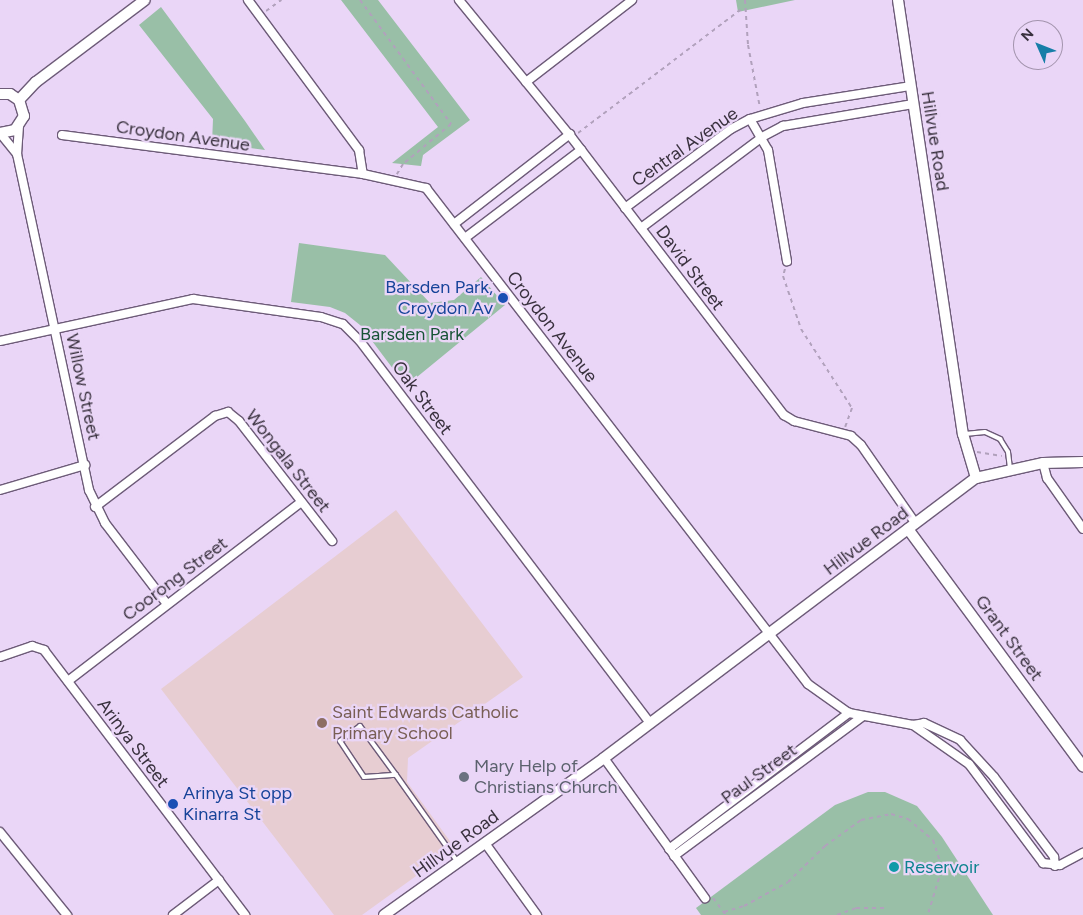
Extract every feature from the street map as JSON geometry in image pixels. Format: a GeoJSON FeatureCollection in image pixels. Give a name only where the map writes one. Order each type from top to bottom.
{"type":"FeatureCollection","features":[{"type":"Feature","properties":{"kind":"street"},"geometry":{"type":"LineString","coordinates":[[19,100],[36,82],[145,0]]}},
{"type":"Feature","properties":{"kind":"street"},"geometry":{"type":"LineString","coordinates":[[248,0],[359,150],[363,174]]}},
{"type":"Feature","properties":{"kind":"street","name":"David Street"},"geometry":{"type":"LineString","coordinates":[[459,0],[571,136],[784,415],[794,421],[841,432],[861,445],[912,526]]}},
{"type":"Feature","properties":{"kind":"street"},"geometry":{"type":"LineString","coordinates":[[526,82],[632,0]]}},
{"type":"Feature","properties":{"kind":"street","name":"Hillvue Road"},"geometry":{"type":"LineString","coordinates":[[384,915],[604,758],[976,478],[963,434],[898,0]]}},
{"type":"Feature","properties":{"kind":"street","name":"Central Avenue"},"geometry":{"type":"LineString","coordinates":[[625,208],[731,129],[750,119],[803,103],[910,86]]}},
{"type":"Feature","properties":{"kind":"street"},"geometry":{"type":"LineString","coordinates":[[0,94],[10,94],[19,100],[24,116],[19,126],[11,132],[0,133]]}},
{"type":"Feature","properties":{"kind":"street","name":"Central Avenue"},"geometry":{"type":"LineString","coordinates":[[641,228],[762,137],[783,126],[808,120],[913,104]]}},
{"type":"Feature","properties":{"kind":"street"},"geometry":{"type":"LineString","coordinates":[[750,119],[768,150],[787,261]]}},
{"type":"Feature","properties":{"kind":"street","name":"Willow Street"},"geometry":{"type":"LineString","coordinates":[[19,126],[17,154],[95,507],[167,604]]}},
{"type":"Feature","properties":{"kind":"street","name":"Willow Street"},"geometry":{"type":"LineString","coordinates":[[0,133],[17,154]]}},
{"type":"Feature","properties":{"kind":"street","name":"Croydon Avenue"},"geometry":{"type":"LineString","coordinates":[[62,134],[363,174],[426,188],[808,684],[849,713],[912,725],[924,723],[939,728],[973,752],[1054,857],[1055,866],[1043,863],[964,759],[912,725]]}},
{"type":"Feature","properties":{"kind":"street"},"geometry":{"type":"LineString","coordinates":[[454,224],[571,136]]}},
{"type":"Feature","properties":{"kind":"street"},"geometry":{"type":"LineString","coordinates":[[465,238],[581,150]]}},
{"type":"Feature","properties":{"kind":"street","name":"Oak Street"},"geometry":{"type":"LineString","coordinates":[[0,341],[193,300],[322,317],[343,324],[366,349],[650,722]]}},
{"type":"Feature","properties":{"kind":"street","name":"Wongala Street"},"geometry":{"type":"LineString","coordinates":[[95,507],[215,416],[228,412],[240,422],[332,541]]}},
{"type":"Feature","properties":{"kind":"street"},"geometry":{"type":"LineString","coordinates":[[976,478],[1010,468],[1043,463],[1083,462]]}},
{"type":"Feature","properties":{"kind":"street"},"geometry":{"type":"LineString","coordinates":[[1043,463],[1047,478],[1083,529]]}},
{"type":"Feature","properties":{"kind":"street"},"geometry":{"type":"LineString","coordinates":[[0,490],[85,465]]}},
{"type":"Feature","properties":{"kind":"street","name":"Coorong Street"},"geometry":{"type":"LineString","coordinates":[[68,681],[301,502]]}},
{"type":"Feature","properties":{"kind":"street","name":"Grant Street"},"geometry":{"type":"LineString","coordinates":[[912,526],[1083,766]]}},
{"type":"Feature","properties":{"kind":"street","name":"Arinya Street"},"geometry":{"type":"LineString","coordinates":[[0,657],[18,649],[38,647],[68,681],[245,915]]}},
{"type":"Feature","properties":{"kind":"street","name":"Paul Street"},"geometry":{"type":"LineString","coordinates":[[672,852],[849,713]]}},
{"type":"Feature","properties":{"kind":"street","name":"Paul Street"},"geometry":{"type":"LineString","coordinates":[[672,852],[862,717]]}},
{"type":"Feature","properties":{"kind":"street"},"geometry":{"type":"LineString","coordinates":[[604,758],[705,898]]}},
{"type":"Feature","properties":{"kind":"street"},"geometry":{"type":"LineString","coordinates":[[0,832],[67,915]]}},
{"type":"Feature","properties":{"kind":"street"},"geometry":{"type":"LineString","coordinates":[[486,843],[538,915]]}},
{"type":"Feature","properties":{"kind":"street"},"geometry":{"type":"LineString","coordinates":[[1055,866],[1083,853]]}},
{"type":"Feature","properties":{"kind":"street"},"geometry":{"type":"LineString","coordinates":[[173,915],[218,880]]}},
{"type":"Feature","properties":{"kind":"lane"},"geometry":{"type":"LineString","coordinates":[[963,434],[991,434],[1000,440],[1009,456],[1010,468]]}},
{"type":"Feature","properties":{"kind":"lane"},"geometry":{"type":"LineString","coordinates":[[396,775],[364,777],[340,741],[360,726],[396,775],[458,863]]}},
{"type":"Feature","properties":{"kind":"path"},"geometry":{"type":"LineString","coordinates":[[260,16],[280,0]]}},
{"type":"Feature","properties":{"kind":"path"},"geometry":{"type":"LineString","coordinates":[[360,0],[450,124],[403,164],[395,180]]}},
{"type":"Feature","properties":{"kind":"path"},"geometry":{"type":"LineString","coordinates":[[745,0],[744,7],[762,115]]}},
{"type":"Feature","properties":{"kind":"path"},"geometry":{"type":"LineString","coordinates":[[571,136],[744,7]]}},
{"type":"Feature","properties":{"kind":"path"},"geometry":{"type":"LineString","coordinates":[[787,261],[783,276],[801,329],[852,408],[850,420],[841,432]]}},
{"type":"Feature","properties":{"kind":"path"},"geometry":{"type":"LineString","coordinates":[[968,455],[976,452],[1009,456]]}},
{"type":"Feature","properties":{"kind":"path"},"geometry":{"type":"LineString","coordinates":[[724,912],[744,906],[788,882],[825,846],[861,820],[891,814],[908,819],[933,840],[940,862],[939,878],[928,915]]}},
{"type":"Feature","properties":{"kind":"path"},"geometry":{"type":"LineString","coordinates":[[705,898],[713,898],[726,915]]}},
{"type":"Feature","properties":{"kind":"path"},"geometry":{"type":"LineString","coordinates":[[837,915],[856,908],[884,908]]}},
{"type":"Feature","properties":{"kind":"shaded area","name":"Saint Edwards Catholic Primary School"},"geometry":{"type":"Polygon","coordinates":[[[396,510],[523,677],[408,758],[407,782],[455,848],[362,915],[334,915],[161,689],[396,510]]]}},
{"type":"Feature","properties":{"kind":"green space"},"geometry":{"type":"Polygon","coordinates":[[[341,0],[378,0],[470,120],[423,155],[421,166],[392,163],[438,127],[341,0]]]}},
{"type":"Feature","properties":{"kind":"green space"},"geometry":{"type":"Polygon","coordinates":[[[736,0],[795,0],[738,12],[736,0]]]}},
{"type":"Feature","properties":{"kind":"green space"},"geometry":{"type":"Polygon","coordinates":[[[161,7],[265,150],[212,143],[213,119],[139,25],[161,7]]]}},
{"type":"Feature","properties":{"kind":"green space","name":"Barsden Park"},"geometry":{"type":"Polygon","coordinates":[[[299,243],[385,255],[430,303],[454,300],[481,277],[505,305],[406,386],[360,325],[345,313],[330,307],[291,302],[299,243]]]}},
{"type":"Feature","properties":{"kind":"green space"},"geometry":{"type":"Polygon","coordinates":[[[868,792],[885,792],[917,806],[942,837],[993,915],[701,915],[696,908],[835,805],[868,792]]]}},
{"type":"Feature","properties":{"kind":"place","name":"Barsden Park, Croydon Av"},"geometry":{"type":"Point","coordinates":[503,298]}},
{"type":"Feature","properties":{"kind":"place","name":"Saint Edwards Catholic Primary School"},"geometry":{"type":"Point","coordinates":[322,723]}},
{"type":"Feature","properties":{"kind":"place","name":"Mary Help of Christians Church"},"geometry":{"type":"Point","coordinates":[464,777]}},
{"type":"Feature","properties":{"kind":"place","name":"Arinya St opp Kinarra St"},"geometry":{"type":"Point","coordinates":[173,804]}},
{"type":"Feature","properties":{"kind":"place","name":"Reservoir"},"geometry":{"type":"Point","coordinates":[894,867]}}]}
